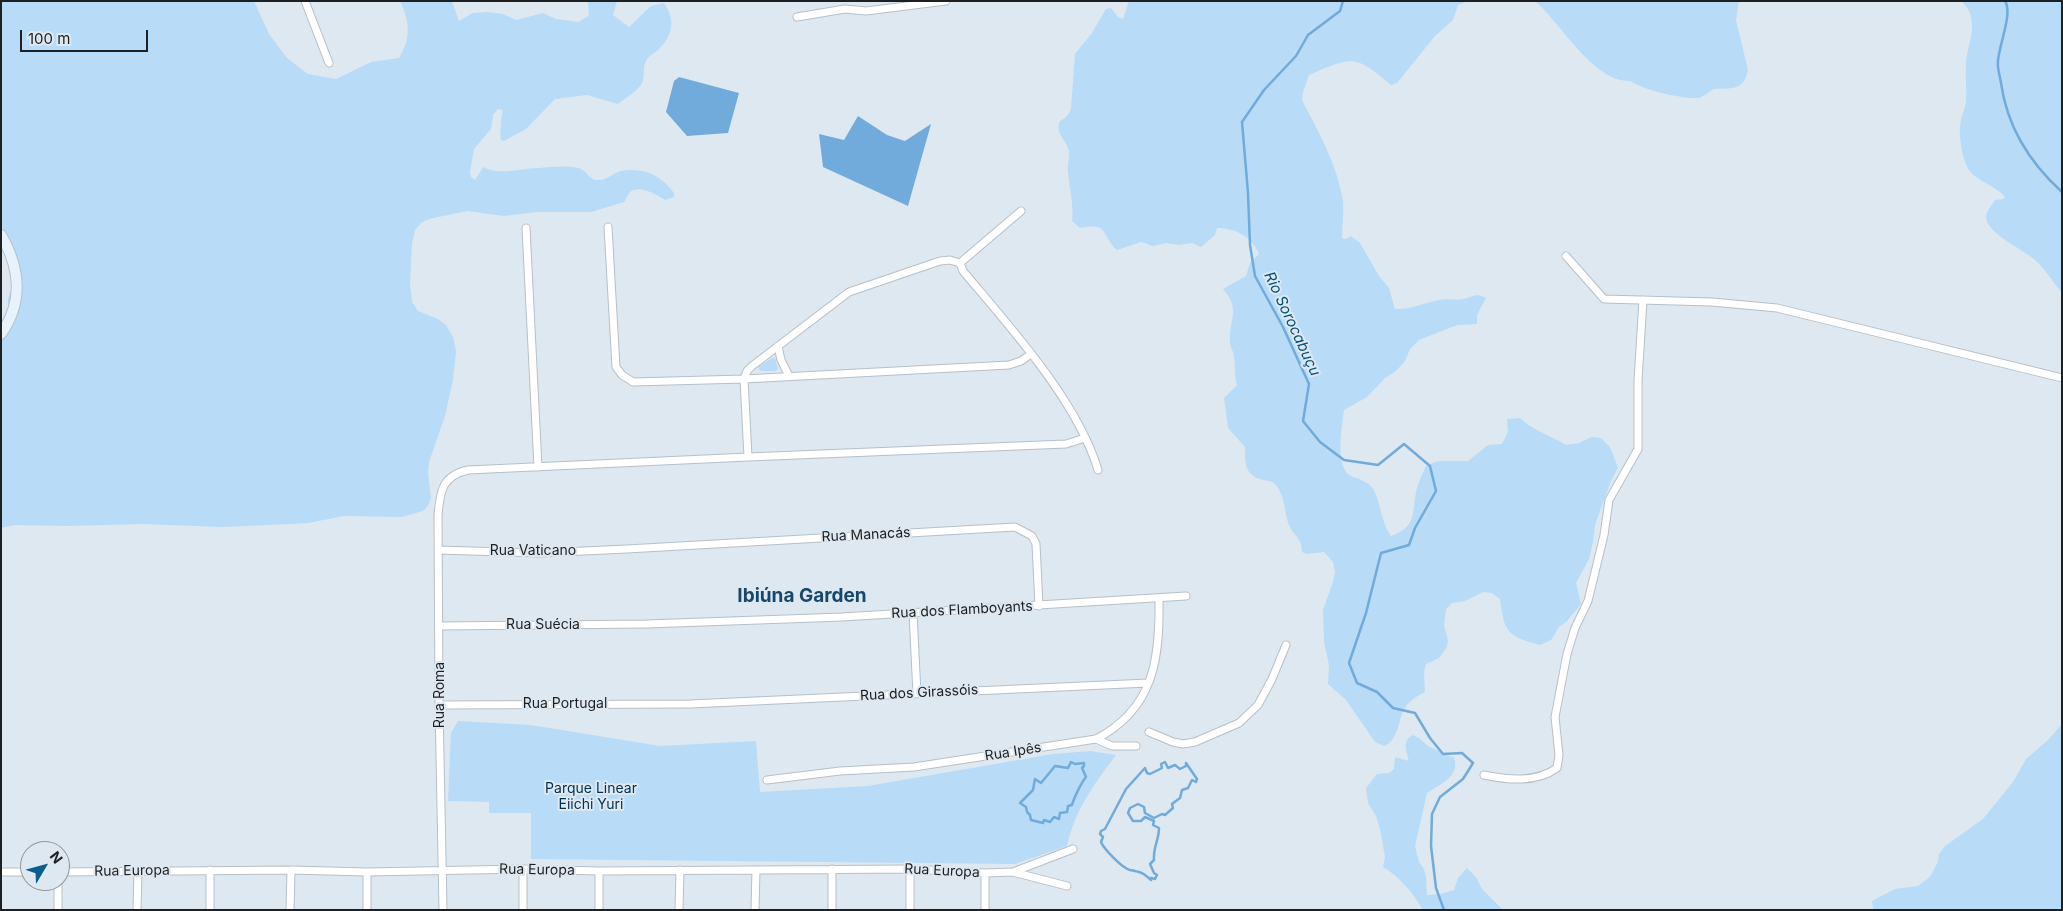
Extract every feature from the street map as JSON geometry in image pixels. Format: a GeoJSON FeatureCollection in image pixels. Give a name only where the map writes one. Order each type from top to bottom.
{"type":"FeatureCollection","features":[{"type":"Feature","properties":{"kind":"street"},"geometry":{"type":"LineString","coordinates":[[304,1],[329,63]]}},
{"type":"Feature","properties":{"kind":"street"},"geometry":{"type":"LineString","coordinates":[[839,1],[845,9]]}},
{"type":"Feature","properties":{"kind":"street"},"geometry":{"type":"LineString","coordinates":[[797,17],[845,9],[866,11],[946,1]]}},
{"type":"Feature","properties":{"kind":"street"},"geometry":{"type":"LineString","coordinates":[[960,263],[1021,211]]}},
{"type":"Feature","properties":{"kind":"street"},"geometry":{"type":"LineString","coordinates":[[608,227],[616,367],[622,375],[637,382],[744,379],[1009,365],[1021,361],[1031,354]]}},
{"type":"Feature","properties":{"kind":"street"},"geometry":{"type":"LineString","coordinates":[[526,228],[538,467],[1066,444],[1085,438]]}},
{"type":"Feature","properties":{"kind":"street"},"geometry":{"type":"LineString","coordinates":[[1,235],[12,254],[16,272],[17,291],[13,310],[1,334]]}},
{"type":"Feature","properties":{"kind":"street"},"geometry":{"type":"LineString","coordinates":[[1566,256],[1604,299],[1712,302],[1777,308],[2062,378]]}},
{"type":"Feature","properties":{"kind":"street"},"geometry":{"type":"LineString","coordinates":[[748,457],[744,379],[747,371],[752,366],[849,292],[940,261],[950,260],[960,263]]}},
{"type":"Feature","properties":{"kind":"street"},"geometry":{"type":"LineString","coordinates":[[960,263],[963,270],[1031,354],[1058,393],[1085,438],[1098,470]]}},
{"type":"Feature","properties":{"kind":"street"},"geometry":{"type":"LineString","coordinates":[[1484,775],[1504,779],[1526,779],[1546,776],[1557,768],[1559,755],[1555,717],[1566,654],[1588,601],[1604,535],[1609,500],[1638,449],[1638,381],[1643,300]]}},
{"type":"Feature","properties":{"kind":"street"},"geometry":{"type":"LineString","coordinates":[[778,346],[781,360],[790,376]]}},
{"type":"Feature","properties":{"kind":"street","name":"Rua Roma"},"geometry":{"type":"LineString","coordinates":[[443,910],[439,704],[440,626],[438,550],[440,495],[447,482],[456,474],[468,470],[538,467]]}},
{"type":"Feature","properties":{"kind":"street","name":"Rua Manacás"},"geometry":{"type":"LineString","coordinates":[[628,549],[1015,527],[1032,536],[1036,544],[1039,606]]}},
{"type":"Feature","properties":{"kind":"street","name":"Rua Vaticano"},"geometry":{"type":"LineString","coordinates":[[438,550],[540,553],[628,549]]}},
{"type":"Feature","properties":{"kind":"street","name":"Rua dos Flamboyants"},"geometry":{"type":"LineString","coordinates":[[647,624],[913,613],[1186,596]]}},
{"type":"Feature","properties":{"kind":"street","name":"Rua Ipês"},"geometry":{"type":"LineString","coordinates":[[767,780],[840,771],[914,767],[1096,739],[1112,731],[1126,720],[1136,709],[1148,683],[1158,652],[1159,599]]}},
{"type":"Feature","properties":{"kind":"street"},"geometry":{"type":"LineString","coordinates":[[913,613],[917,694]]}},
{"type":"Feature","properties":{"kind":"street","name":"Rua Suécia"},"geometry":{"type":"LineString","coordinates":[[440,626],[647,624]]}},
{"type":"Feature","properties":{"kind":"street"},"geometry":{"type":"LineString","coordinates":[[1148,732],[1183,744],[1195,742],[1238,722],[1258,705],[1279,664],[1286,645]]}},
{"type":"Feature","properties":{"kind":"street","name":"Rua dos Girassóis"},"geometry":{"type":"LineString","coordinates":[[690,704],[1148,683]]}},
{"type":"Feature","properties":{"kind":"street","name":"Rua Portugal"},"geometry":{"type":"LineString","coordinates":[[439,704],[690,704]]}},
{"type":"Feature","properties":{"kind":"street"},"geometry":{"type":"LineString","coordinates":[[1096,739],[1112,746],[1136,746]]}},
{"type":"Feature","properties":{"kind":"street","name":"Rua Europa"},"geometry":{"type":"LineString","coordinates":[[1013,872],[1074,850]]}},
{"type":"Feature","properties":{"kind":"street"},"geometry":{"type":"LineString","coordinates":[[910,868],[910,910]]}},
{"type":"Feature","properties":{"kind":"street","name":"Rua Europa"},"geometry":{"type":"LineString","coordinates":[[70,872],[290,870],[367,872],[524,869],[599,871],[910,868],[985,873],[1013,872],[1067,886]]}},
{"type":"Feature","properties":{"kind":"street"},"geometry":{"type":"LineString","coordinates":[[523,910],[524,869]]}},
{"type":"Feature","properties":{"kind":"street"},"geometry":{"type":"LineString","coordinates":[[832,869],[832,910]]}},
{"type":"Feature","properties":{"kind":"street"},"geometry":{"type":"LineString","coordinates":[[210,870],[210,910]]}},
{"type":"Feature","properties":{"kind":"street"},"geometry":{"type":"LineString","coordinates":[[290,870],[290,910]]}},
{"type":"Feature","properties":{"kind":"street"},"geometry":{"type":"LineString","coordinates":[[679,910],[680,870]]}},
{"type":"Feature","properties":{"kind":"street"},"geometry":{"type":"LineString","coordinates":[[755,910],[756,870]]}},
{"type":"Feature","properties":{"kind":"street"},"geometry":{"type":"LineString","coordinates":[[137,910],[138,871]]}},
{"type":"Feature","properties":{"kind":"street"},"geometry":{"type":"LineString","coordinates":[[599,871],[599,910]]}},
{"type":"Feature","properties":{"kind":"street"},"geometry":{"type":"LineString","coordinates":[[1,872],[20,872]]}},
{"type":"Feature","properties":{"kind":"street"},"geometry":{"type":"LineString","coordinates":[[367,872],[367,910]]}},
{"type":"Feature","properties":{"kind":"street"},"geometry":{"type":"LineString","coordinates":[[985,873],[985,910]]}},
{"type":"Feature","properties":{"kind":"street"},"geometry":{"type":"LineString","coordinates":[[58,891],[58,910]]}},
{"type":"Feature","properties":{"kind":"green space"},"geometry":{"type":"Polygon","coordinates":[[[1,1],[254,1],[269,34],[287,58],[308,74],[336,79],[371,62],[399,58],[406,44],[408,30],[406,16],[400,1],[452,1],[459,21],[473,13],[488,12],[503,14],[516,20],[543,13],[556,19],[578,22],[589,16],[588,1],[617,1],[613,15],[629,27],[651,6],[664,3],[670,16],[671,28],[667,40],[646,61],[643,81],[636,91],[618,104],[587,95],[555,99],[526,129],[504,141],[501,140],[503,110],[498,109],[493,115],[491,129],[474,149],[470,172],[471,177],[475,180],[483,167],[489,170],[503,171],[566,167],[581,169],[592,179],[600,180],[621,171],[637,170],[658,177],[674,193],[674,197],[665,200],[648,191],[639,189],[630,192],[624,202],[591,212],[537,212],[504,216],[467,211],[429,219],[421,223],[415,230],[412,244],[410,284],[412,302],[418,311],[438,319],[446,325],[453,337],[456,351],[453,380],[445,416],[429,462],[428,473],[431,498],[428,506],[423,511],[402,517],[344,516],[308,523],[222,527],[143,524],[15,525],[1,528],[1,330],[8,314],[8,299],[13,283],[1,235],[1,1]]]}},
{"type":"Feature","properties":{"kind":"green space"},"geometry":{"type":"Polygon","coordinates":[[[1129,1],[1468,1],[1458,5],[1453,20],[1435,36],[1397,83],[1391,85],[1368,67],[1352,61],[1334,64],[1309,75],[1303,92],[1302,100],[1327,150],[1337,176],[1343,202],[1342,238],[1346,239],[1351,236],[1360,243],[1379,276],[1389,288],[1395,309],[1412,307],[1442,299],[1460,300],[1477,295],[1486,298],[1477,315],[1477,324],[1457,325],[1419,340],[1410,349],[1405,361],[1396,371],[1385,378],[1367,397],[1344,410],[1340,446],[1342,464],[1351,476],[1372,487],[1385,525],[1391,536],[1405,529],[1409,524],[1413,514],[1417,489],[1426,466],[1438,461],[1468,461],[1488,445],[1502,444],[1508,432],[1507,419],[1520,418],[1566,445],[1579,443],[1592,437],[1601,438],[1610,447],[1618,468],[1611,481],[1595,525],[1589,559],[1576,583],[1581,604],[1567,621],[1559,627],[1551,640],[1540,645],[1520,639],[1509,631],[1503,619],[1500,599],[1492,593],[1483,592],[1465,601],[1452,603],[1446,609],[1444,626],[1448,640],[1447,647],[1439,658],[1426,664],[1424,672],[1425,692],[1406,706],[1395,736],[1389,744],[1384,746],[1375,742],[1346,700],[1328,684],[1329,665],[1324,642],[1323,610],[1333,582],[1335,572],[1333,562],[1324,552],[1307,554],[1302,552],[1299,540],[1287,520],[1281,493],[1272,482],[1251,474],[1246,466],[1245,447],[1228,428],[1224,398],[1237,385],[1234,355],[1230,342],[1233,308],[1232,302],[1223,289],[1246,276],[1250,263],[1259,254],[1256,248],[1248,238],[1237,232],[1217,228],[1215,235],[1201,247],[1192,243],[1179,245],[1166,243],[1153,246],[1141,242],[1117,250],[1100,228],[1080,228],[1072,221],[1068,168],[1069,151],[1058,127],[1059,123],[1071,109],[1075,54],[1092,33],[1106,9],[1111,8],[1118,17],[1123,19],[1129,1]]]}},
{"type":"Feature","properties":{"kind":"green space"},"geometry":{"type":"Polygon","coordinates":[[[1535,1],[1739,1],[1736,20],[1748,70],[1746,77],[1736,87],[1715,89],[1698,98],[1663,93],[1644,88],[1630,81],[1616,79],[1590,62],[1535,1]]]}},
{"type":"Feature","properties":{"kind":"green space"},"geometry":{"type":"Polygon","coordinates":[[[1961,1],[2062,1],[2062,293],[2046,271],[2035,260],[2006,241],[1992,229],[1986,217],[1987,213],[1995,200],[2005,197],[1995,188],[1972,174],[1965,162],[1960,132],[1966,101],[1966,63],[1972,23],[1967,8],[1961,1]]]}},
{"type":"Feature","properties":{"kind":"green space"},"geometry":{"type":"Polygon","coordinates":[[[775,358],[778,369],[776,371],[761,371],[759,369],[759,366],[775,358]]]}},
{"type":"Feature","properties":{"kind":"green space","name":"Parque Linear Eiichi Yuri"},"geometry":{"type":"Polygon","coordinates":[[[458,721],[531,725],[660,746],[756,741],[760,792],[868,786],[1053,754],[1090,751],[1116,755],[1080,809],[1067,846],[1015,864],[531,859],[531,813],[489,813],[489,802],[448,801],[451,733],[458,721]]]}},
{"type":"Feature","properties":{"kind":"green space"},"geometry":{"type":"Polygon","coordinates":[[[2062,724],[2062,910],[1873,910],[1872,901],[1895,889],[1918,886],[1930,877],[1938,862],[1939,854],[1945,846],[1983,819],[2013,782],[2026,759],[2048,740],[2062,724]]]}},
{"type":"Feature","properties":{"kind":"green space"},"geometry":{"type":"Polygon","coordinates":[[[1413,735],[1428,746],[1454,758],[1455,765],[1452,775],[1448,779],[1427,793],[1415,846],[1419,862],[1424,869],[1426,877],[1427,895],[1441,894],[1454,890],[1458,878],[1467,868],[1476,877],[1482,889],[1503,910],[1423,910],[1406,886],[1383,867],[1385,857],[1380,829],[1376,816],[1368,803],[1366,788],[1377,774],[1389,773],[1394,769],[1395,757],[1409,761],[1406,743],[1409,737],[1413,735]]]}},
{"type":"Feature","properties":{"kind":"shaded area"},"geometry":{"type":"Polygon","coordinates":[[[679,77],[739,93],[728,133],[687,136],[666,112],[674,81],[679,77]]]}},
{"type":"Feature","properties":{"kind":"shaded area"},"geometry":{"type":"Polygon","coordinates":[[[858,116],[887,135],[905,141],[931,124],[908,206],[823,167],[819,134],[844,140],[858,116]]]}},
{"type":"Feature","properties":{"kind":"waterway","name":"Rio Sorocabuçu"},"geometry":{"type":"LineString","coordinates":[[1343,1],[1340,11],[1308,35],[1296,56],[1264,90],[1242,122],[1250,245],[1255,276],[1283,327],[1309,384],[1303,421],[1320,442],[1344,460],[1378,465],[1404,444],[1430,466],[1436,491],[1415,528],[1409,545],[1381,553],[1366,613],[1349,663],[1357,683],[1377,692],[1393,708],[1415,713],[1430,738],[1443,754],[1462,753],[1473,763],[1463,779],[1440,797],[1432,814],[1431,846],[1436,888],[1444,910]]}},
{"type":"Feature","properties":{"kind":"waterway","name":"Rio Sorocabuçu"},"geometry":{"type":"LineString","coordinates":[[2005,1],[2007,21],[1998,64],[2004,99],[2014,129],[2030,156],[2050,181],[2062,192]]}},
{"type":"Feature","properties":{"kind":"waterway"},"geometry":{"type":"LineString","coordinates":[[1071,762],[1075,764],[1084,763],[1082,768],[1086,777],[1072,805],[1068,806],[1067,812],[1060,813],[1059,819],[1054,817],[1050,822],[1044,820],[1043,823],[1031,820],[1026,807],[1020,803],[1033,790],[1035,779],[1041,783],[1055,766],[1068,768],[1071,762]]}},
{"type":"Feature","properties":{"kind":"waterway"},"geometry":{"type":"LineString","coordinates":[[1165,762],[1168,768],[1175,765],[1180,769],[1186,766],[1186,763],[1197,779],[1196,782],[1192,780],[1188,788],[1182,790],[1180,798],[1172,804],[1173,808],[1165,815],[1162,814],[1154,818],[1145,813],[1144,807],[1138,804],[1130,808],[1128,813],[1133,821],[1141,821],[1145,817],[1154,821],[1153,825],[1159,828],[1154,860],[1150,864],[1157,875],[1155,879],[1151,878],[1151,880],[1139,872],[1127,869],[1118,862],[1101,842],[1103,837],[1100,834],[1105,829],[1126,789],[1145,768],[1147,773],[1150,774],[1162,768],[1161,764],[1165,762]]}},
{"type":"Feature","properties":{"kind":"district","name":"Ibiúna Garden"},"geometry":{"type":"Point","coordinates":[802,596]}}]}
